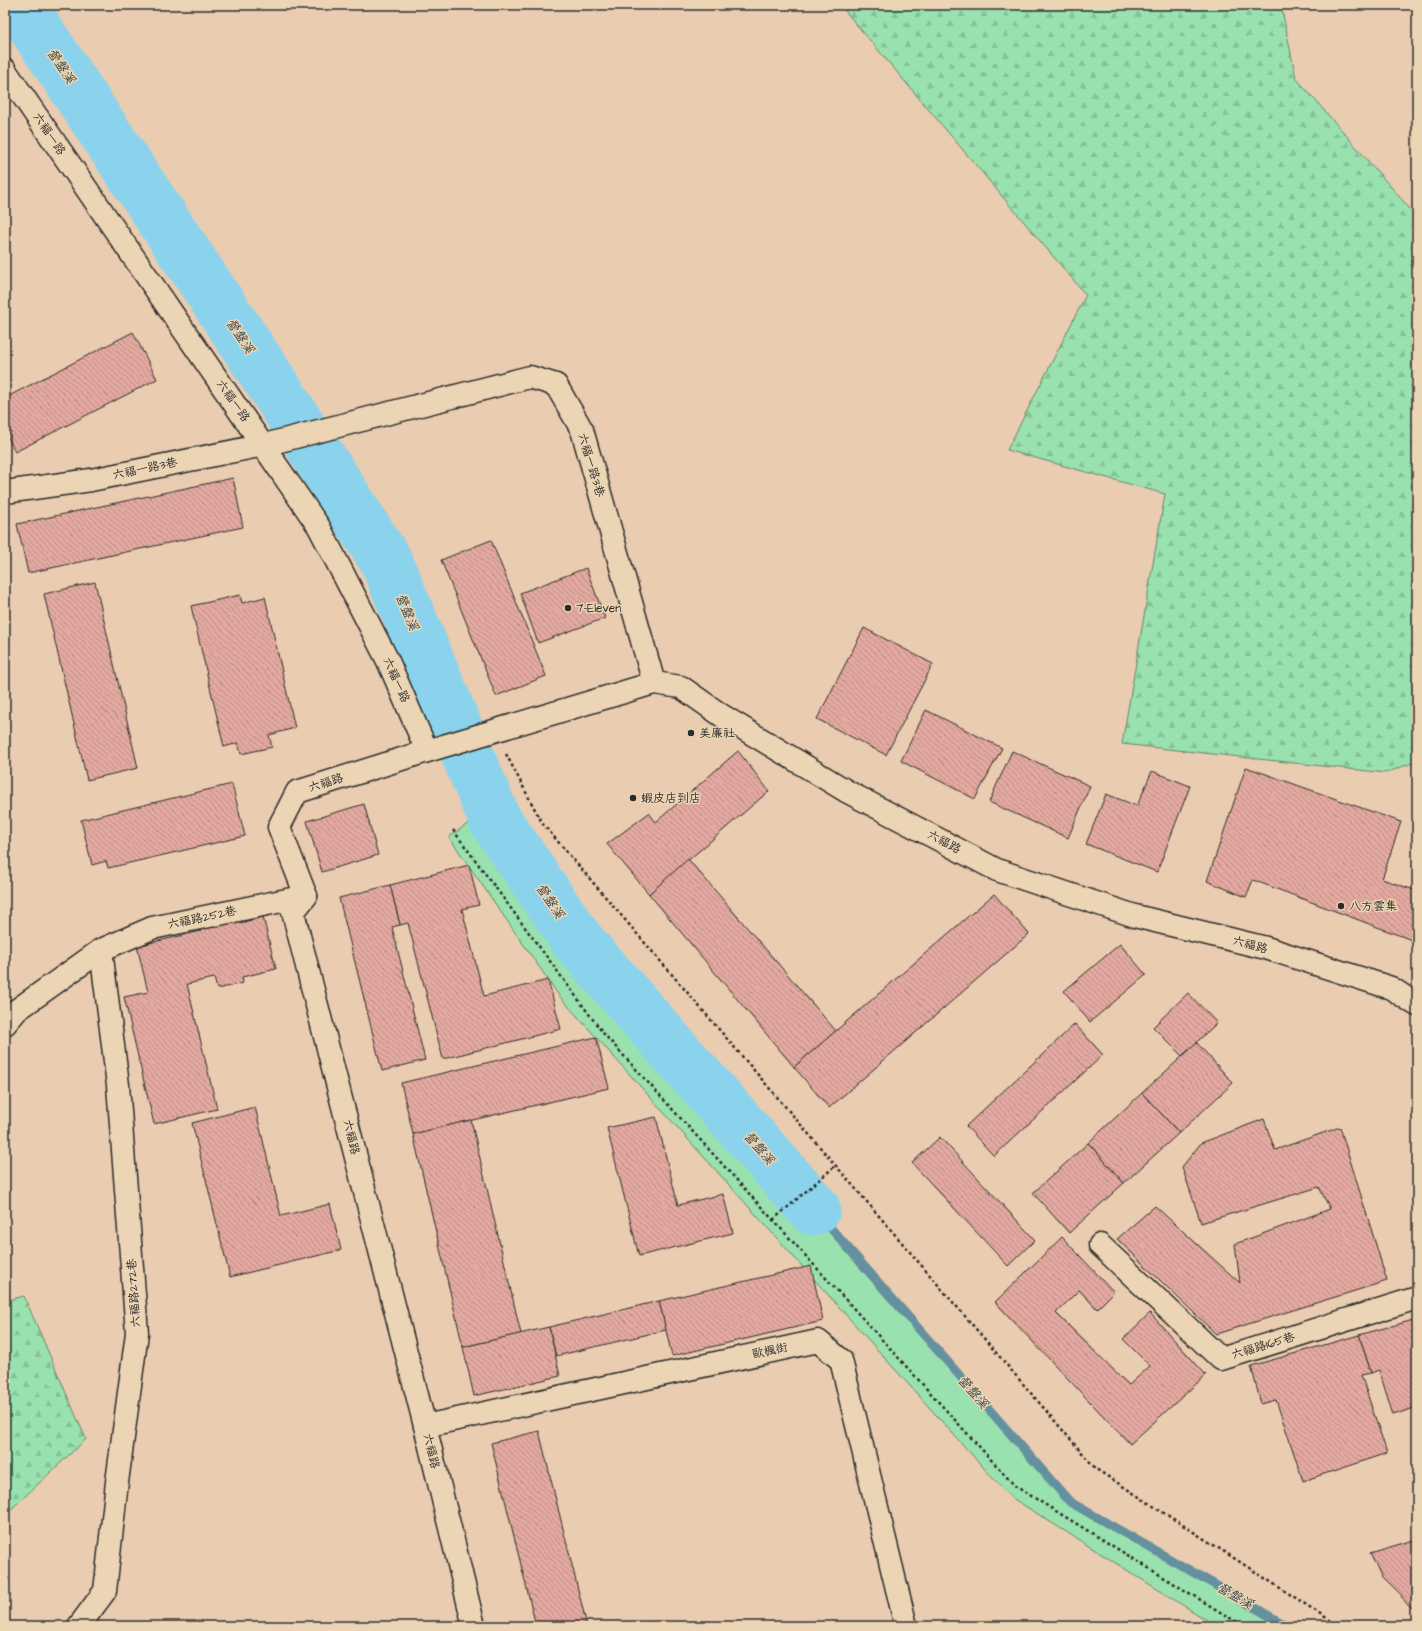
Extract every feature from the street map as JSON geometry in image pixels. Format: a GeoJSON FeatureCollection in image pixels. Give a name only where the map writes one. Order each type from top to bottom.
{"type":"FeatureCollection","features":[{"type":"Feature","properties":{"kind":"street","name":"六福一路"},"geometry":{"type":"LineString","coordinates":[[5,70],[274,442],[388,661],[428,750]]}},
{"type":"Feature","properties":{"kind":"street","name":"六福一路3巷"},"geometry":{"type":"LineString","coordinates":[[5,492],[91,480],[274,442],[530,377],[556,385],[582,430],[654,683]]}},
{"type":"Feature","properties":{"kind":"street","name":"六福路"},"geometry":{"type":"LineString","coordinates":[[474,1626],[425,1426],[293,912],[306,896],[279,827],[297,792],[428,750],[654,683],[681,687],[721,715],[848,792],[997,870],[1135,916],[1266,948],[1391,988],[1417,1005]]}},
{"type":"Feature","properties":{"kind":"street","name":"六福路252巷"},"geometry":{"type":"LineString","coordinates":[[5,1024],[17,1010],[101,950],[152,928],[306,896]]}},
{"type":"Feature","properties":{"kind":"street","name":"六福路272巷"},"geometry":{"type":"LineString","coordinates":[[79,1626],[106,1591],[117,1482],[137,1333],[118,1085],[101,950]]}},
{"type":"Feature","properties":{"kind":"street","name":"六福路165巷"},"geometry":{"type":"LineString","coordinates":[[1100,1245],[1221,1359],[1417,1298]]}},
{"type":"Feature","properties":{"kind":"street","name":"歐楓街"},"geometry":{"type":"LineString","coordinates":[[425,1426],[818,1340],[841,1360],[906,1626]]}},
{"type":"Feature","properties":{"kind":"path"},"geometry":{"type":"LineString","coordinates":[[493,731],[542,823],[834,1166],[1096,1470],[1339,1626]]}},
{"type":"Feature","properties":{"kind":"path"},"geometry":{"type":"LineString","coordinates":[[453,830],[602,1033],[774,1219],[1015,1486],[1243,1626]]}},
{"type":"Feature","properties":{"kind":"path"},"geometry":{"type":"LineString","coordinates":[[774,1219],[834,1166]]}},
{"type":"Feature","properties":{"kind":"green space"},"geometry":{"type":"Polygon","coordinates":[[[840,5],[1281,5],[1296,78],[1417,217],[1417,761],[1386,773],[1122,744],[1165,494],[1007,450],[1086,295],[840,5]]]}},
{"type":"Feature","properties":{"kind":"green space"},"geometry":{"type":"Polygon","coordinates":[[[486,811],[575,940],[1069,1504],[1284,1626],[1216,1626],[1009,1496],[560,997],[449,837],[486,811]]]}},
{"type":"Feature","properties":{"kind":"green space"},"geometry":{"type":"Polygon","coordinates":[[[24,1296],[86,1439],[5,1515],[5,1301],[24,1296]]]}},
{"type":"Feature","properties":{"kind":"building"},"geometry":{"type":"Polygon","coordinates":[[[133,332],[157,379],[15,452],[5,431],[5,398],[133,332]]]}},
{"type":"Feature","properties":{"kind":"building"},"geometry":{"type":"Polygon","coordinates":[[[233,478],[243,527],[28,573],[17,524],[233,478]]]}},
{"type":"Feature","properties":{"kind":"building"},"geometry":{"type":"Polygon","coordinates":[[[491,540],[546,676],[496,696],[441,560],[491,540]]]}},
{"type":"Feature","properties":{"kind":"building"},"geometry":{"type":"Polygon","coordinates":[[[586,568],[605,618],[538,643],[520,593],[586,568]]]}},
{"type":"Feature","properties":{"kind":"building"},"geometry":{"type":"Polygon","coordinates":[[[95,582],[138,768],[87,780],[44,594],[95,582]]]}},
{"type":"Feature","properties":{"kind":"building"},"geometry":{"type":"Polygon","coordinates":[[[240,595],[242,603],[265,597],[295,728],[269,735],[272,747],[241,754],[238,743],[224,747],[191,606],[240,595]]]}},
{"type":"Feature","properties":{"kind":"building"},"geometry":{"type":"Polygon","coordinates":[[[864,628],[933,664],[886,755],[817,719],[864,628]]]}},
{"type":"Feature","properties":{"kind":"building"},"geometry":{"type":"Polygon","coordinates":[[[926,710],[1002,748],[975,799],[901,761],[926,710]]]}},
{"type":"Feature","properties":{"kind":"building"},"geometry":{"type":"Polygon","coordinates":[[[738,751],[769,791],[649,894],[607,844],[649,813],[656,822],[738,751]]]}},
{"type":"Feature","properties":{"kind":"building"},"geometry":{"type":"Polygon","coordinates":[[[1012,751],[1090,786],[1068,838],[989,802],[1012,751]]]}},
{"type":"Feature","properties":{"kind":"building"},"geometry":{"type":"Polygon","coordinates":[[[1246,767],[1401,822],[1382,879],[1417,891],[1417,942],[1253,880],[1246,897],[1207,881],[1246,767]]]}},
{"type":"Feature","properties":{"kind":"building"},"geometry":{"type":"Polygon","coordinates":[[[1152,771],[1190,786],[1157,872],[1086,844],[1106,794],[1137,806],[1152,771]]]}},
{"type":"Feature","properties":{"kind":"building"},"geometry":{"type":"Polygon","coordinates":[[[232,784],[245,836],[108,868],[106,861],[92,865],[81,820],[232,784]]]}},
{"type":"Feature","properties":{"kind":"building"},"geometry":{"type":"Polygon","coordinates":[[[364,804],[378,855],[322,872],[307,821],[364,804]]]}},
{"type":"Feature","properties":{"kind":"building"},"geometry":{"type":"Polygon","coordinates":[[[688,859],[836,1031],[794,1067],[649,894],[688,859]]]}},
{"type":"Feature","properties":{"kind":"building"},"geometry":{"type":"Polygon","coordinates":[[[469,865],[479,905],[462,909],[484,996],[548,980],[561,1029],[443,1059],[408,923],[400,925],[390,885],[469,865]]]}},
{"type":"Feature","properties":{"kind":"building"},"geometry":{"type":"Polygon","coordinates":[[[390,885],[400,925],[392,927],[425,1060],[382,1071],[339,898],[390,885]]]}},
{"type":"Feature","properties":{"kind":"building"},"geometry":{"type":"Polygon","coordinates":[[[994,894],[1029,934],[829,1108],[794,1067],[994,894]]]}},
{"type":"Feature","properties":{"kind":"building"},"geometry":{"type":"Polygon","coordinates":[[[234,917],[236,924],[263,917],[276,969],[242,977],[243,983],[217,989],[214,978],[187,984],[217,1109],[154,1124],[124,997],[148,992],[137,946],[201,931],[199,925],[234,917]]]}},
{"type":"Feature","properties":{"kind":"building"},"geometry":{"type":"Polygon","coordinates":[[[1120,944],[1146,975],[1090,1022],[1064,991],[1120,944]]]}},
{"type":"Feature","properties":{"kind":"building"},"geometry":{"type":"Polygon","coordinates":[[[1188,993],[1217,1023],[1182,1056],[1153,1027],[1188,993]]]}},
{"type":"Feature","properties":{"kind":"building"},"geometry":{"type":"Polygon","coordinates":[[[1075,1024],[1103,1055],[994,1156],[966,1126],[1075,1024]]]}},
{"type":"Feature","properties":{"kind":"building"},"geometry":{"type":"Polygon","coordinates":[[[596,1037],[609,1088],[413,1134],[401,1083],[596,1037]]]}},
{"type":"Feature","properties":{"kind":"building"},"geometry":{"type":"Polygon","coordinates":[[[1197,1043],[1233,1083],[1179,1133],[1142,1093],[1197,1043]]]}},
{"type":"Feature","properties":{"kind":"building"},"geometry":{"type":"Polygon","coordinates":[[[1142,1093],[1179,1133],[1124,1183],[1088,1143],[1142,1093]]]}},
{"type":"Feature","properties":{"kind":"building"},"geometry":{"type":"Polygon","coordinates":[[[255,1107],[281,1216],[330,1204],[341,1250],[230,1277],[192,1123],[255,1107]]]}},
{"type":"Feature","properties":{"kind":"building"},"geometry":{"type":"Polygon","coordinates":[[[656,1117],[678,1205],[723,1194],[733,1233],[639,1256],[607,1128],[656,1117]]]}},
{"type":"Feature","properties":{"kind":"building"},"geometry":{"type":"Polygon","coordinates":[[[1264,1119],[1275,1150],[1340,1127],[1387,1281],[1216,1334],[1117,1239],[1155,1206],[1240,1283],[1235,1244],[1330,1209],[1319,1187],[1201,1223],[1182,1167],[1201,1143],[1264,1119]]]}},
{"type":"Feature","properties":{"kind":"building"},"geometry":{"type":"Polygon","coordinates":[[[471,1120],[521,1334],[463,1347],[413,1134],[471,1120]]]}},
{"type":"Feature","properties":{"kind":"building"},"geometry":{"type":"Polygon","coordinates":[[[940,1137],[1035,1240],[1008,1266],[912,1163],[940,1137]]]}},
{"type":"Feature","properties":{"kind":"building"},"geometry":{"type":"Polygon","coordinates":[[[1088,1143],[1124,1183],[1069,1233],[1033,1193],[1088,1143]]]}},
{"type":"Feature","properties":{"kind":"building"},"geometry":{"type":"Polygon","coordinates":[[[1062,1237],[1114,1292],[1097,1309],[1079,1290],[1056,1313],[1129,1385],[1150,1366],[1123,1339],[1150,1313],[1206,1375],[1130,1444],[995,1302],[1062,1237]]]}},
{"type":"Feature","properties":{"kind":"building"},"geometry":{"type":"Polygon","coordinates":[[[811,1266],[823,1321],[672,1356],[659,1301],[811,1266]]]}},
{"type":"Feature","properties":{"kind":"building"},"geometry":{"type":"Polygon","coordinates":[[[659,1301],[666,1330],[556,1356],[549,1327],[659,1301]]]}},
{"type":"Feature","properties":{"kind":"building"},"geometry":{"type":"Polygon","coordinates":[[[1417,1319],[1417,1407],[1393,1415],[1379,1370],[1371,1373],[1359,1335],[1417,1319]]]}},
{"type":"Feature","properties":{"kind":"building"},"geometry":{"type":"Polygon","coordinates":[[[549,1327],[560,1376],[474,1396],[463,1347],[549,1327]]]}},
{"type":"Feature","properties":{"kind":"building"},"geometry":{"type":"Polygon","coordinates":[[[1359,1335],[1371,1373],[1361,1375],[1387,1453],[1303,1481],[1276,1400],[1261,1404],[1251,1366],[1359,1335]]]}},
{"type":"Feature","properties":{"kind":"building"},"geometry":{"type":"Polygon","coordinates":[[[539,1431],[587,1626],[536,1626],[491,1443],[539,1431]]]}},
{"type":"Feature","properties":{"kind":"building"},"geometry":{"type":"Polygon","coordinates":[[[1417,1539],[1417,1612],[1381,1577],[1370,1553],[1417,1539]]]}},
{"type":"Feature","properties":{"kind":"waterway","name":"營盤溪"},"geometry":{"type":"LineString","coordinates":[[20,5],[265,373],[386,561],[495,820],[576,939],[814,1209]]}},
{"type":"Feature","properties":{"kind":"waterway","name":"營盤溪"},"geometry":{"type":"LineString","coordinates":[[814,1209],[1070,1502],[1287,1626]]}},
{"type":"Feature","properties":{"kind":"place","name":"7-Eleven"},"geometry":{"type":"Point","coordinates":[568,608]}},
{"type":"Feature","properties":{"kind":"place","name":"美廉社"},"geometry":{"type":"Point","coordinates":[691,733]}},
{"type":"Feature","properties":{"kind":"place","name":"蝦皮店到店"},"geometry":{"type":"Point","coordinates":[633,798]}},
{"type":"Feature","properties":{"kind":"place","name":"八方雲集"},"geometry":{"type":"Point","coordinates":[1341,906]}}]}
